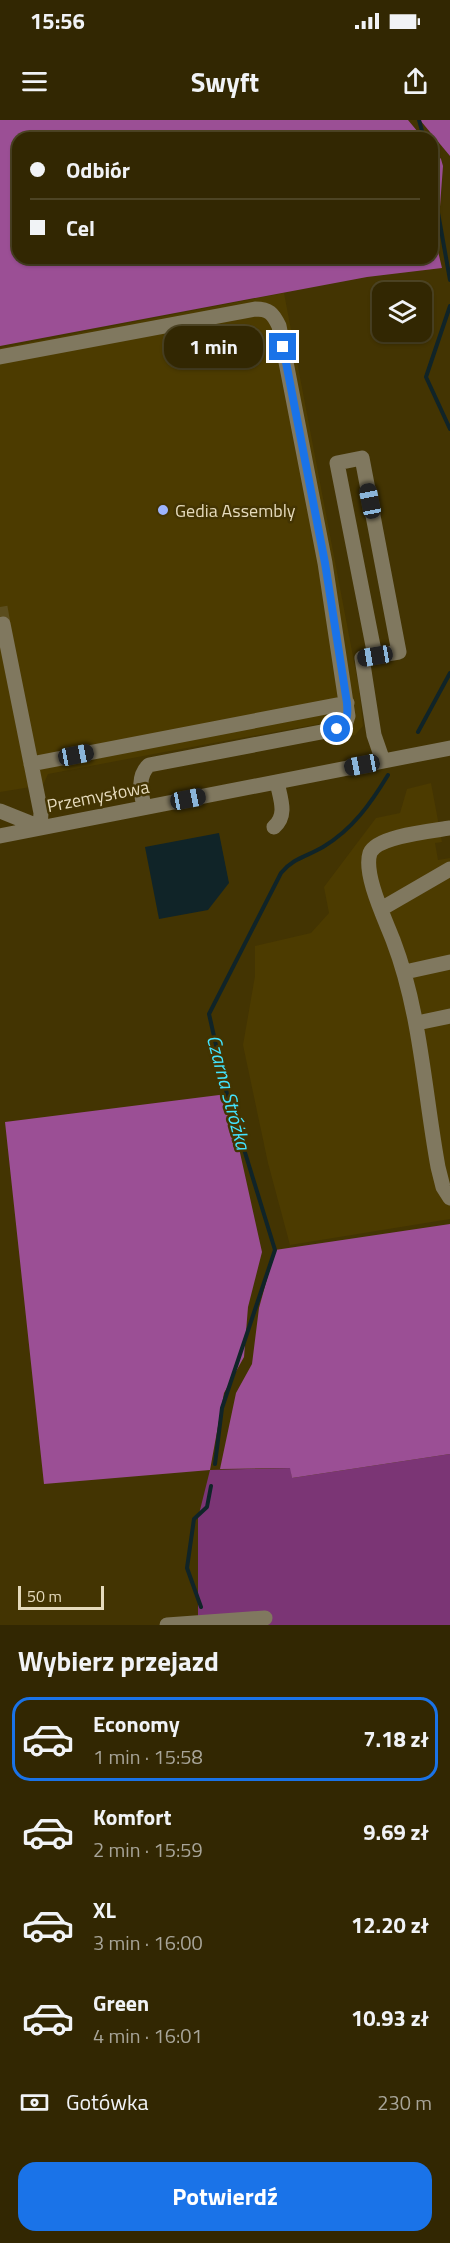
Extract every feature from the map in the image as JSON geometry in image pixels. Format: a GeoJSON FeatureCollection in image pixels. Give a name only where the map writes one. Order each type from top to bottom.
{"type":"FeatureCollection","features":[{"type":"Feature","properties":{"kind":"street"},"geometry":{"type":"LineString","coordinates":[[0,357],[255,309],[266,309],[273,314],[279,326],[325,563],[348,716],[345,725],[337,729],[149,765],[143,771],[141,779],[144,807]]}},
{"type":"Feature","properties":{"kind":"street"},"geometry":{"type":"LineString","coordinates":[[375,656],[337,463],[362,458],[399,652],[375,656],[362,658],[374,735],[383,761]]}},
{"type":"Feature","properties":{"kind":"street"},"geometry":{"type":"LineString","coordinates":[[0,811],[40,827],[41,813],[3,624]]}},
{"type":"Feature","properties":{"kind":"street"},"geometry":{"type":"LineString","coordinates":[[31,764],[347,703]]}},
{"type":"Feature","properties":{"kind":"street","name":"Przemysłowa"},"geometry":{"type":"LineString","coordinates":[[0,836],[450,748]]}},
{"type":"Feature","properties":{"kind":"street"},"geometry":{"type":"LineString","coordinates":[[274,827],[283,815],[277,782]]}},
{"type":"Feature","properties":{"kind":"street"},"geometry":{"type":"LineString","coordinates":[[450,828],[381,841],[375,845],[368,863],[381,909],[405,972],[417,1023],[438,1167],[443,1187],[450,1198]]}},
{"type":"Feature","properties":{"kind":"street"},"geometry":{"type":"LineString","coordinates":[[381,909],[439,873],[450,870]]}},
{"type":"Feature","properties":{"kind":"street"},"geometry":{"type":"LineString","coordinates":[[405,972],[450,962]]}},
{"type":"Feature","properties":{"kind":"street"},"geometry":{"type":"LineString","coordinates":[[417,1023],[450,1016]]}},
{"type":"Feature","properties":{"kind":"street"},"geometry":{"type":"LineString","coordinates":[[167,1625],[265,1618]]}},
{"type":"Feature","properties":{"kind":"shaded area"},"geometry":{"type":"Polygon","coordinates":[[[0,120],[408,120],[418,132],[12,132],[12,264],[438,264],[438,251],[442,268],[367,277],[0,346],[0,120]]]}},
{"type":"Feature","properties":{"kind":"shaded area"},"geometry":{"type":"Polygon","coordinates":[[[420,120],[450,120],[450,156],[438,142],[438,132],[430,132],[420,120]]]}},
{"type":"Feature","properties":{"kind":"shaded area"},"geometry":{"type":"Polygon","coordinates":[[[438,155],[443,166],[438,234],[438,155]]]}},
{"type":"Feature","properties":{"kind":"shaded area"},"geometry":{"type":"Polygon","coordinates":[[[284,293],[359,688],[363,726],[355,735],[328,740],[324,723],[159,753],[48,774],[43,785],[0,792],[0,348],[284,293]]]}},
{"type":"Feature","properties":{"kind":"shaded area"},"geometry":{"type":"Polygon","coordinates":[[[431,783],[442,842],[435,843],[438,860],[450,858],[450,1219],[290,1245],[268,1163],[243,1045],[255,976],[255,946],[311,933],[329,913],[324,887],[376,818],[400,813],[407,789],[431,783]]]}},
{"type":"Feature","properties":{"kind":"shaded area"},"geometry":{"type":"Polygon","coordinates":[[[227,1094],[262,1252],[248,1307],[244,1357],[224,1393],[210,1470],[44,1484],[5,1122],[227,1094]]]}},
{"type":"Feature","properties":{"kind":"shaded area"},"geometry":{"type":"Polygon","coordinates":[[[450,1224],[450,1454],[292,1478],[290,1468],[220,1469],[236,1393],[252,1364],[259,1308],[275,1250],[450,1224]]]}},
{"type":"Feature","properties":{"kind":"shaded area"},"geometry":{"type":"Polygon","coordinates":[[[450,1454],[450,1625],[198,1625],[198,1518],[210,1470],[291,1468],[292,1478],[450,1454]]]}},
{"type":"Feature","properties":{"kind":"water"},"geometry":{"type":"Polygon","coordinates":[[[219,833],[229,883],[208,910],[159,919],[145,847],[219,833]]]}},
{"type":"Feature","properties":{"kind":"waterway","name":"Czarna Stróżka"},"geometry":{"type":"LineString","coordinates":[[419,120],[422,132]]}},
{"type":"Feature","properties":{"kind":"waterway","name":"Czarna Stróżka"},"geometry":{"type":"LineString","coordinates":[[438,213],[450,280]]}},
{"type":"Feature","properties":{"kind":"waterway","name":"Czarna Stróżka"},"geometry":{"type":"LineString","coordinates":[[450,306],[426,377],[450,429]]}},
{"type":"Feature","properties":{"kind":"waterway","name":"Czarna Stróżka"},"geometry":{"type":"LineString","coordinates":[[418,732],[450,673]]}},
{"type":"Feature","properties":{"kind":"waterway","name":"Czarna Stróżka"},"geometry":{"type":"LineString","coordinates":[[215,1464],[222,1408],[275,1250],[227,1094],[209,1014],[281,873],[291,864],[334,840],[352,824],[388,775]]}},
{"type":"Feature","properties":{"kind":"waterway","name":"Czarna Stróżka"},"geometry":{"type":"LineString","coordinates":[[201,1607],[187,1568],[194,1519],[207,1507],[211,1486]]}},
{"type":"Feature","properties":{"kind":"tunnel"},"geometry":{"type":"LineString","coordinates":[[0,607],[3,624]]}},
{"type":"Feature","properties":{"kind":"place","name":"Gedia Assembly"},"geometry":{"type":"Point","coordinates":[163,510]}},
{"type":"Feature","properties":{"kind":"route"},"geometry":{"type":"LineString","coordinates":[[283,347],[325,563],[347,703],[348,716],[345,725],[337,729]]}}]}
